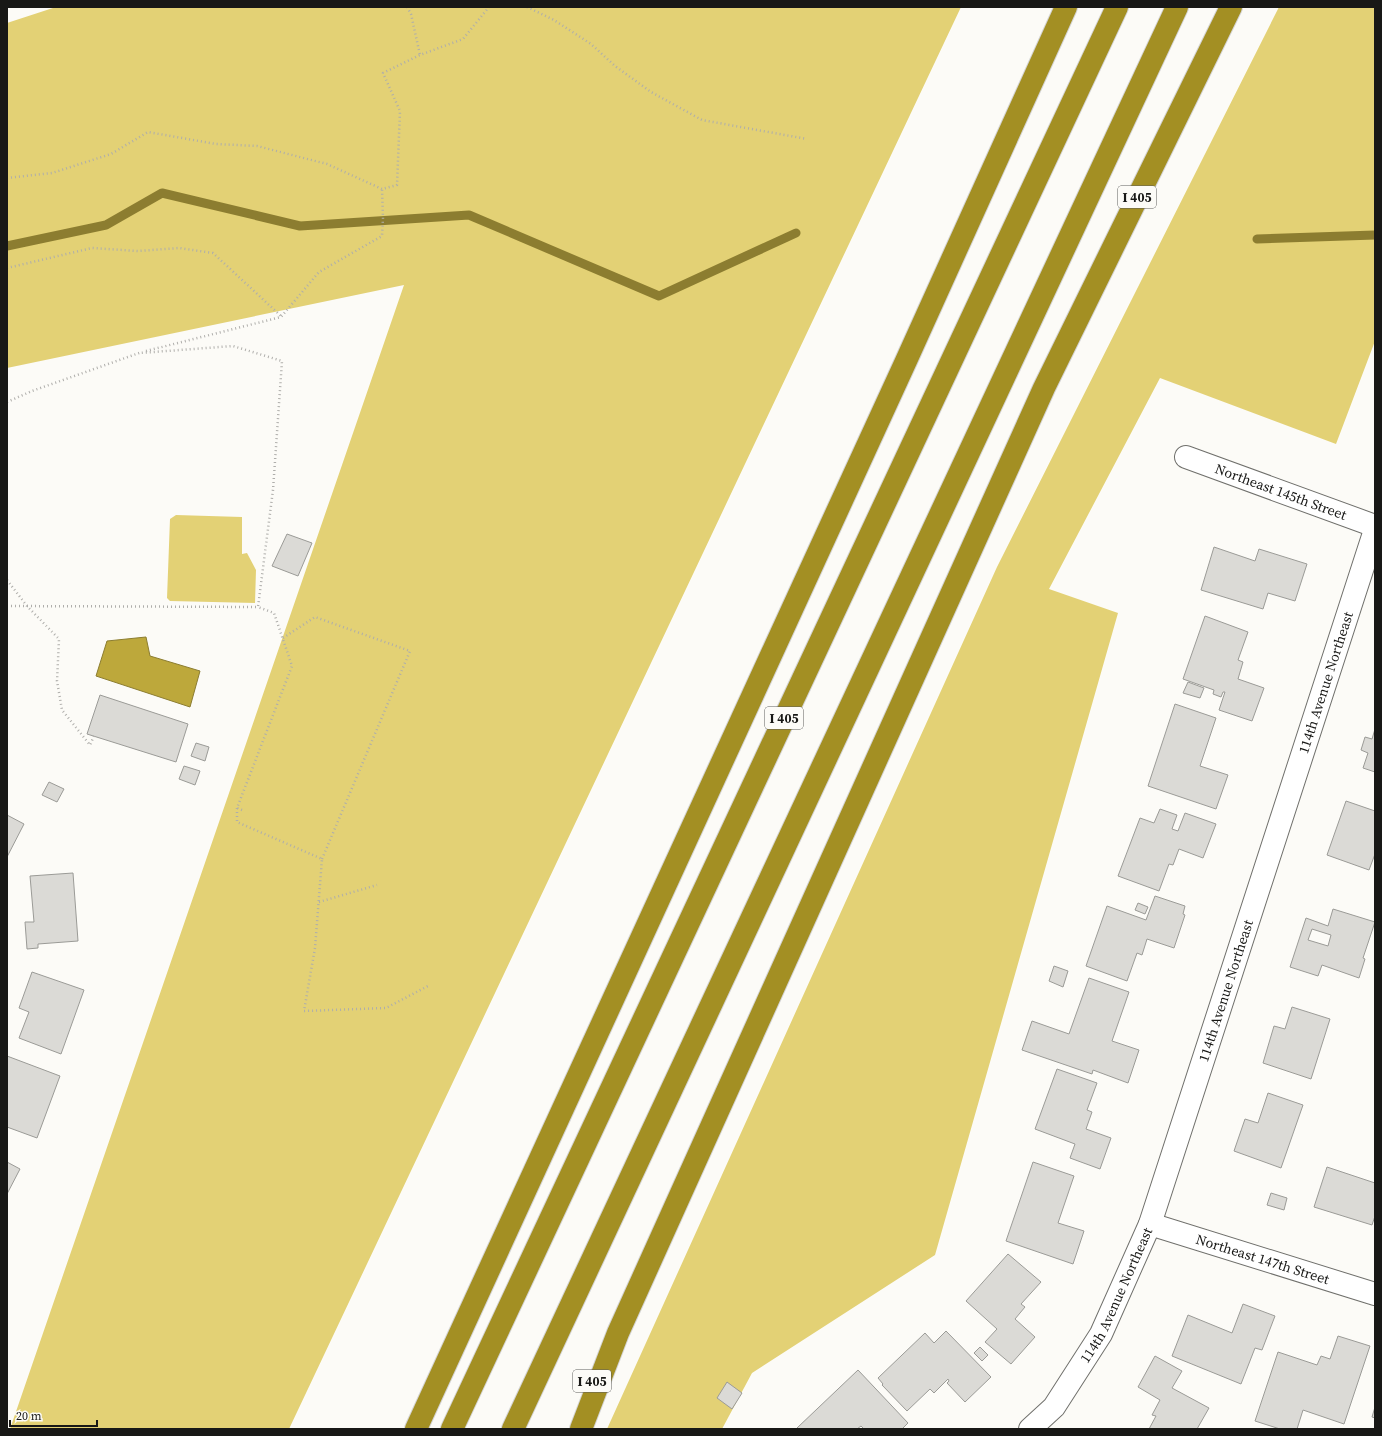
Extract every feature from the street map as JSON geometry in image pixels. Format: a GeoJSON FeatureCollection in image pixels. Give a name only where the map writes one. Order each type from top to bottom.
{"type":"FeatureCollection","features":[{"type":"Feature","properties":{"kind":"highway","name":"I 405"},"geometry":{"type":"LineString","coordinates":[[416,1429],[903,369],[1066,7]]}},
{"type":"Feature","properties":{"kind":"highway","name":"I 405"},"geometry":{"type":"LineString","coordinates":[[452,1429],[1117,7]]}},
{"type":"Feature","properties":{"kind":"highway"},"geometry":{"type":"LineString","coordinates":[[513,1429],[1177,7]]}},
{"type":"Feature","properties":{"kind":"highway","name":"I 405"},"geometry":{"type":"LineString","coordinates":[[567,1429],[618,1333],[1044,388],[1231,7]]}},
{"type":"Feature","properties":{"kind":"highway"},"geometry":{"type":"LineString","coordinates":[[581,1429],[618,1333]]}},
{"type":"Feature","properties":{"kind":"street","name":"Northeast 145th Street"},"geometry":{"type":"LineString","coordinates":[[1186,457],[1375,526]]}},
{"type":"Feature","properties":{"kind":"street","name":"114th Avenue Northeast"},"geometry":{"type":"LineString","coordinates":[[1030,1429],[1054,1407],[1101,1334],[1150,1224],[1375,530]]}},
{"type":"Feature","properties":{"kind":"street","name":"Northeast 147th Street"},"geometry":{"type":"LineString","coordinates":[[1150,1224],[1375,1294]]}},
{"type":"Feature","properties":{"kind":"path"},"geometry":{"type":"LineString","coordinates":[[407,7],[411,14],[420,55]]}},
{"type":"Feature","properties":{"kind":"path"},"geometry":{"type":"LineString","coordinates":[[7,178],[52,173],[111,154],[148,132],[216,144],[257,146],[327,164],[382,189],[397,185],[400,111],[384,73],[420,55],[463,39],[489,7]]}},
{"type":"Feature","properties":{"kind":"path"},"geometry":{"type":"LineString","coordinates":[[527,7],[554,20],[591,44],[615,66],[651,92],[702,120],[807,139]]}},
{"type":"Feature","properties":{"kind":"path"},"geometry":{"type":"LineString","coordinates":[[7,402],[32,391],[140,353],[281,317],[319,272],[382,236],[382,189]]}},
{"type":"Feature","properties":{"kind":"path"},"geometry":{"type":"LineString","coordinates":[[7,268],[92,248],[138,251],[179,248],[213,253],[281,317]]}},
{"type":"Feature","properties":{"kind":"path"},"geometry":{"type":"LineString","coordinates":[[140,353],[233,346],[282,361],[273,490],[258,607]]}},
{"type":"Feature","properties":{"kind":"path"},"geometry":{"type":"LineString","coordinates":[[7,580],[27,606],[60,639],[57,681],[62,710],[90,745],[94,736]]}},
{"type":"Feature","properties":{"kind":"path"},"geometry":{"type":"LineString","coordinates":[[7,606],[258,607],[274,613],[292,666],[237,808],[237,822],[322,859]]}},
{"type":"Feature","properties":{"kind":"path"},"geometry":{"type":"LineString","coordinates":[[283,638],[315,617],[410,651],[322,859],[315,948],[304,1011],[386,1008],[428,986]]}},
{"type":"Feature","properties":{"kind":"path"},"geometry":{"type":"LineString","coordinates":[[237,808],[242,810]]}},
{"type":"Feature","properties":{"kind":"path"},"geometry":{"type":"LineString","coordinates":[[319,902],[377,885]]}},
{"type":"Feature","properties":{"kind":"shaded area"},"geometry":{"type":"Polygon","coordinates":[[[56,7],[961,7],[289,1429],[10,1429],[404,285],[7,368],[7,23],[56,7]]]}},
{"type":"Feature","properties":{"kind":"shaded area"},"geometry":{"type":"Polygon","coordinates":[[[1279,7],[1375,7],[1375,341],[1336,444],[1160,378],[1049,589],[1118,613],[935,1255],[752,1373],[722,1429],[607,1429],[997,567],[1279,7]]]}},
{"type":"Feature","properties":{"kind":"shaded area"},"geometry":{"type":"Polygon","coordinates":[[[176,515],[242,517],[242,554],[247,553],[256,570],[255,603],[170,601],[167,598],[170,519],[176,515]]]}},
{"type":"Feature","properties":{"kind":"shaded area"},"geometry":{"type":"Polygon","coordinates":[[[146,637],[150,656],[200,671],[190,707],[96,676],[107,641],[146,637]]]}},
{"type":"Feature","properties":{"kind":"building"},"geometry":{"type":"Polygon","coordinates":[[[287,534],[312,543],[298,576],[272,566],[287,534]]]}},
{"type":"Feature","properties":{"kind":"building"},"geometry":{"type":"Polygon","coordinates":[[[1214,547],[1255,561],[1259,549],[1307,564],[1295,601],[1268,593],[1263,609],[1201,590],[1214,547]]]}},
{"type":"Feature","properties":{"kind":"building"},"geometry":{"type":"Polygon","coordinates":[[[1205,616],[1248,632],[1238,660],[1243,662],[1238,679],[1264,688],[1252,721],[1219,710],[1225,692],[1223,692],[1221,697],[1213,694],[1214,690],[1183,679],[1205,616]]]}},
{"type":"Feature","properties":{"kind":"building"},"geometry":{"type":"Polygon","coordinates":[[[1188,682],[1204,688],[1200,698],[1183,693],[1188,682]]]}},
{"type":"Feature","properties":{"kind":"building"},"geometry":{"type":"Polygon","coordinates":[[[100,695],[188,724],[176,762],[87,734],[100,695]]]}},
{"type":"Feature","properties":{"kind":"building"},"geometry":{"type":"Polygon","coordinates":[[[1175,704],[1216,718],[1200,766],[1228,775],[1216,809],[1148,786],[1175,704]]]}},
{"type":"Feature","properties":{"kind":"building"},"geometry":{"type":"Polygon","coordinates":[[[1375,729],[1375,772],[1363,768],[1368,753],[1361,750],[1365,737],[1372,739],[1375,729]]]}},
{"type":"Feature","properties":{"kind":"building"},"geometry":{"type":"Polygon","coordinates":[[[196,743],[209,747],[205,761],[191,756],[196,743]]]}},
{"type":"Feature","properties":{"kind":"building"},"geometry":{"type":"Polygon","coordinates":[[[184,766],[200,771],[195,785],[179,779],[184,766]]]}},
{"type":"Feature","properties":{"kind":"building"},"geometry":{"type":"Polygon","coordinates":[[[49,782],[64,789],[57,802],[42,795],[49,782]]]}},
{"type":"Feature","properties":{"kind":"building"},"geometry":{"type":"Polygon","coordinates":[[[1346,801],[1375,811],[1375,854],[1369,870],[1327,855],[1346,801]]]}},
{"type":"Feature","properties":{"kind":"building"},"geometry":{"type":"Polygon","coordinates":[[[1160,809],[1177,815],[1172,829],[1178,831],[1185,813],[1216,824],[1203,858],[1179,849],[1173,865],[1169,864],[1159,891],[1118,876],[1140,818],[1154,823],[1160,809]]]}},
{"type":"Feature","properties":{"kind":"building"},"geometry":{"type":"Polygon","coordinates":[[[7,815],[24,824],[7,857],[7,815]]]}},
{"type":"Feature","properties":{"kind":"building"},"geometry":{"type":"Polygon","coordinates":[[[73,873],[78,941],[38,944],[38,948],[27,949],[25,922],[34,922],[30,876],[73,873]]]}},
{"type":"Feature","properties":{"kind":"building"},"geometry":{"type":"Polygon","coordinates":[[[1155,896],[1185,906],[1183,914],[1185,915],[1174,948],[1147,939],[1142,955],[1137,953],[1127,981],[1086,966],[1107,906],[1146,920],[1155,896]]]}},
{"type":"Feature","properties":{"kind":"building"},"geometry":{"type":"Polygon","coordinates":[[[1138,903],[1148,907],[1145,914],[1135,910],[1138,903]]]}},
{"type":"Feature","properties":{"kind":"building"},"geometry":{"type":"Polygon","coordinates":[[[1333,909],[1375,922],[1363,958],[1365,959],[1359,978],[1322,965],[1318,976],[1290,967],[1306,918],[1328,926],[1333,909]],[[1312,929],[1308,940],[1328,946],[1331,935],[1312,929]]]}},
{"type":"Feature","properties":{"kind":"building"},"geometry":{"type":"Polygon","coordinates":[[[1054,966],[1068,971],[1063,987],[1049,981],[1054,966]]]}},
{"type":"Feature","properties":{"kind":"building"},"geometry":{"type":"Polygon","coordinates":[[[32,972],[84,990],[61,1054],[19,1038],[29,1012],[19,1008],[32,972]]]}},
{"type":"Feature","properties":{"kind":"building"},"geometry":{"type":"Polygon","coordinates":[[[1089,978],[1129,992],[1112,1041],[1139,1050],[1128,1083],[1093,1070],[1092,1074],[1022,1050],[1032,1021],[1069,1034],[1089,978]]]}},
{"type":"Feature","properties":{"kind":"building"},"geometry":{"type":"Polygon","coordinates":[[[1292,1007],[1330,1019],[1311,1079],[1263,1063],[1274,1026],[1285,1029],[1292,1007]]]}},
{"type":"Feature","properties":{"kind":"building"},"geometry":{"type":"Polygon","coordinates":[[[7,1056],[60,1076],[37,1138],[7,1127],[7,1056]]]}},
{"type":"Feature","properties":{"kind":"building"},"geometry":{"type":"Polygon","coordinates":[[[1057,1069],[1097,1083],[1087,1110],[1092,1112],[1086,1129],[1111,1138],[1100,1169],[1070,1158],[1075,1144],[1035,1129],[1057,1069]]]}},
{"type":"Feature","properties":{"kind":"building"},"geometry":{"type":"Polygon","coordinates":[[[1268,1093],[1303,1105],[1281,1168],[1234,1151],[1245,1119],[1258,1123],[1268,1093]]]}},
{"type":"Feature","properties":{"kind":"building"},"geometry":{"type":"Polygon","coordinates":[[[7,1162],[20,1169],[7,1194],[7,1162]]]}},
{"type":"Feature","properties":{"kind":"building"},"geometry":{"type":"Polygon","coordinates":[[[1033,1162],[1074,1176],[1058,1223],[1084,1231],[1073,1264],[1006,1241],[1033,1162]]]}},
{"type":"Feature","properties":{"kind":"building"},"geometry":{"type":"Polygon","coordinates":[[[1327,1167],[1375,1183],[1375,1216],[1372,1225],[1314,1207],[1327,1167]]]}},
{"type":"Feature","properties":{"kind":"building"},"geometry":{"type":"Polygon","coordinates":[[[1271,1193],[1287,1198],[1284,1210],[1267,1205],[1271,1193]]]}},
{"type":"Feature","properties":{"kind":"building"},"geometry":{"type":"Polygon","coordinates":[[[1008,1254],[1041,1282],[1021,1304],[1025,1307],[1015,1319],[1035,1337],[1011,1364],[985,1342],[997,1329],[966,1301],[1008,1254]]]}},
{"type":"Feature","properties":{"kind":"building"},"geometry":{"type":"Polygon","coordinates":[[[1243,1304],[1275,1316],[1262,1350],[1255,1348],[1241,1384],[1172,1356],[1188,1315],[1232,1333],[1243,1304]]]}},
{"type":"Feature","properties":{"kind":"building"},"geometry":{"type":"Polygon","coordinates":[[[946,1331],[991,1377],[965,1402],[947,1383],[949,1381],[948,1379],[934,1393],[930,1389],[907,1411],[882,1385],[883,1384],[878,1378],[925,1333],[934,1343],[946,1331]]]}},
{"type":"Feature","properties":{"kind":"building"},"geometry":{"type":"Polygon","coordinates":[[[1338,1336],[1370,1346],[1344,1424],[1303,1410],[1297,1429],[1280,1429],[1255,1421],[1278,1352],[1317,1365],[1321,1356],[1330,1359],[1338,1336]]]}},
{"type":"Feature","properties":{"kind":"building"},"geometry":{"type":"Polygon","coordinates":[[[980,1347],[988,1355],[982,1361],[974,1353],[980,1347]]]}},
{"type":"Feature","properties":{"kind":"building"},"geometry":{"type":"Polygon","coordinates":[[[1155,1356],[1182,1371],[1172,1388],[1209,1408],[1197,1429],[1149,1429],[1156,1416],[1152,1415],[1160,1400],[1138,1387],[1155,1356]]]}},
{"type":"Feature","properties":{"kind":"building"},"geometry":{"type":"Polygon","coordinates":[[[858,1370],[908,1423],[902,1429],[864,1429],[861,1426],[857,1429],[797,1428],[858,1370]]]}},
{"type":"Feature","properties":{"kind":"building"},"geometry":{"type":"Polygon","coordinates":[[[727,1382],[742,1393],[732,1409],[717,1398],[727,1382]]]}},
{"type":"Feature","properties":{"kind":"building"},"geometry":{"type":"Polygon","coordinates":[[[1375,1407],[1375,1418],[1372,1417],[1375,1407]]]}},
{"type":"Feature","properties":{"kind":"waterway"},"geometry":{"type":"LineString","coordinates":[[7,246],[106,225],[162,193],[300,226],[469,215],[659,296],[796,233]]}},
{"type":"Feature","properties":{"kind":"waterway"},"geometry":{"type":"LineString","coordinates":[[1257,239],[1375,235]]}}]}
